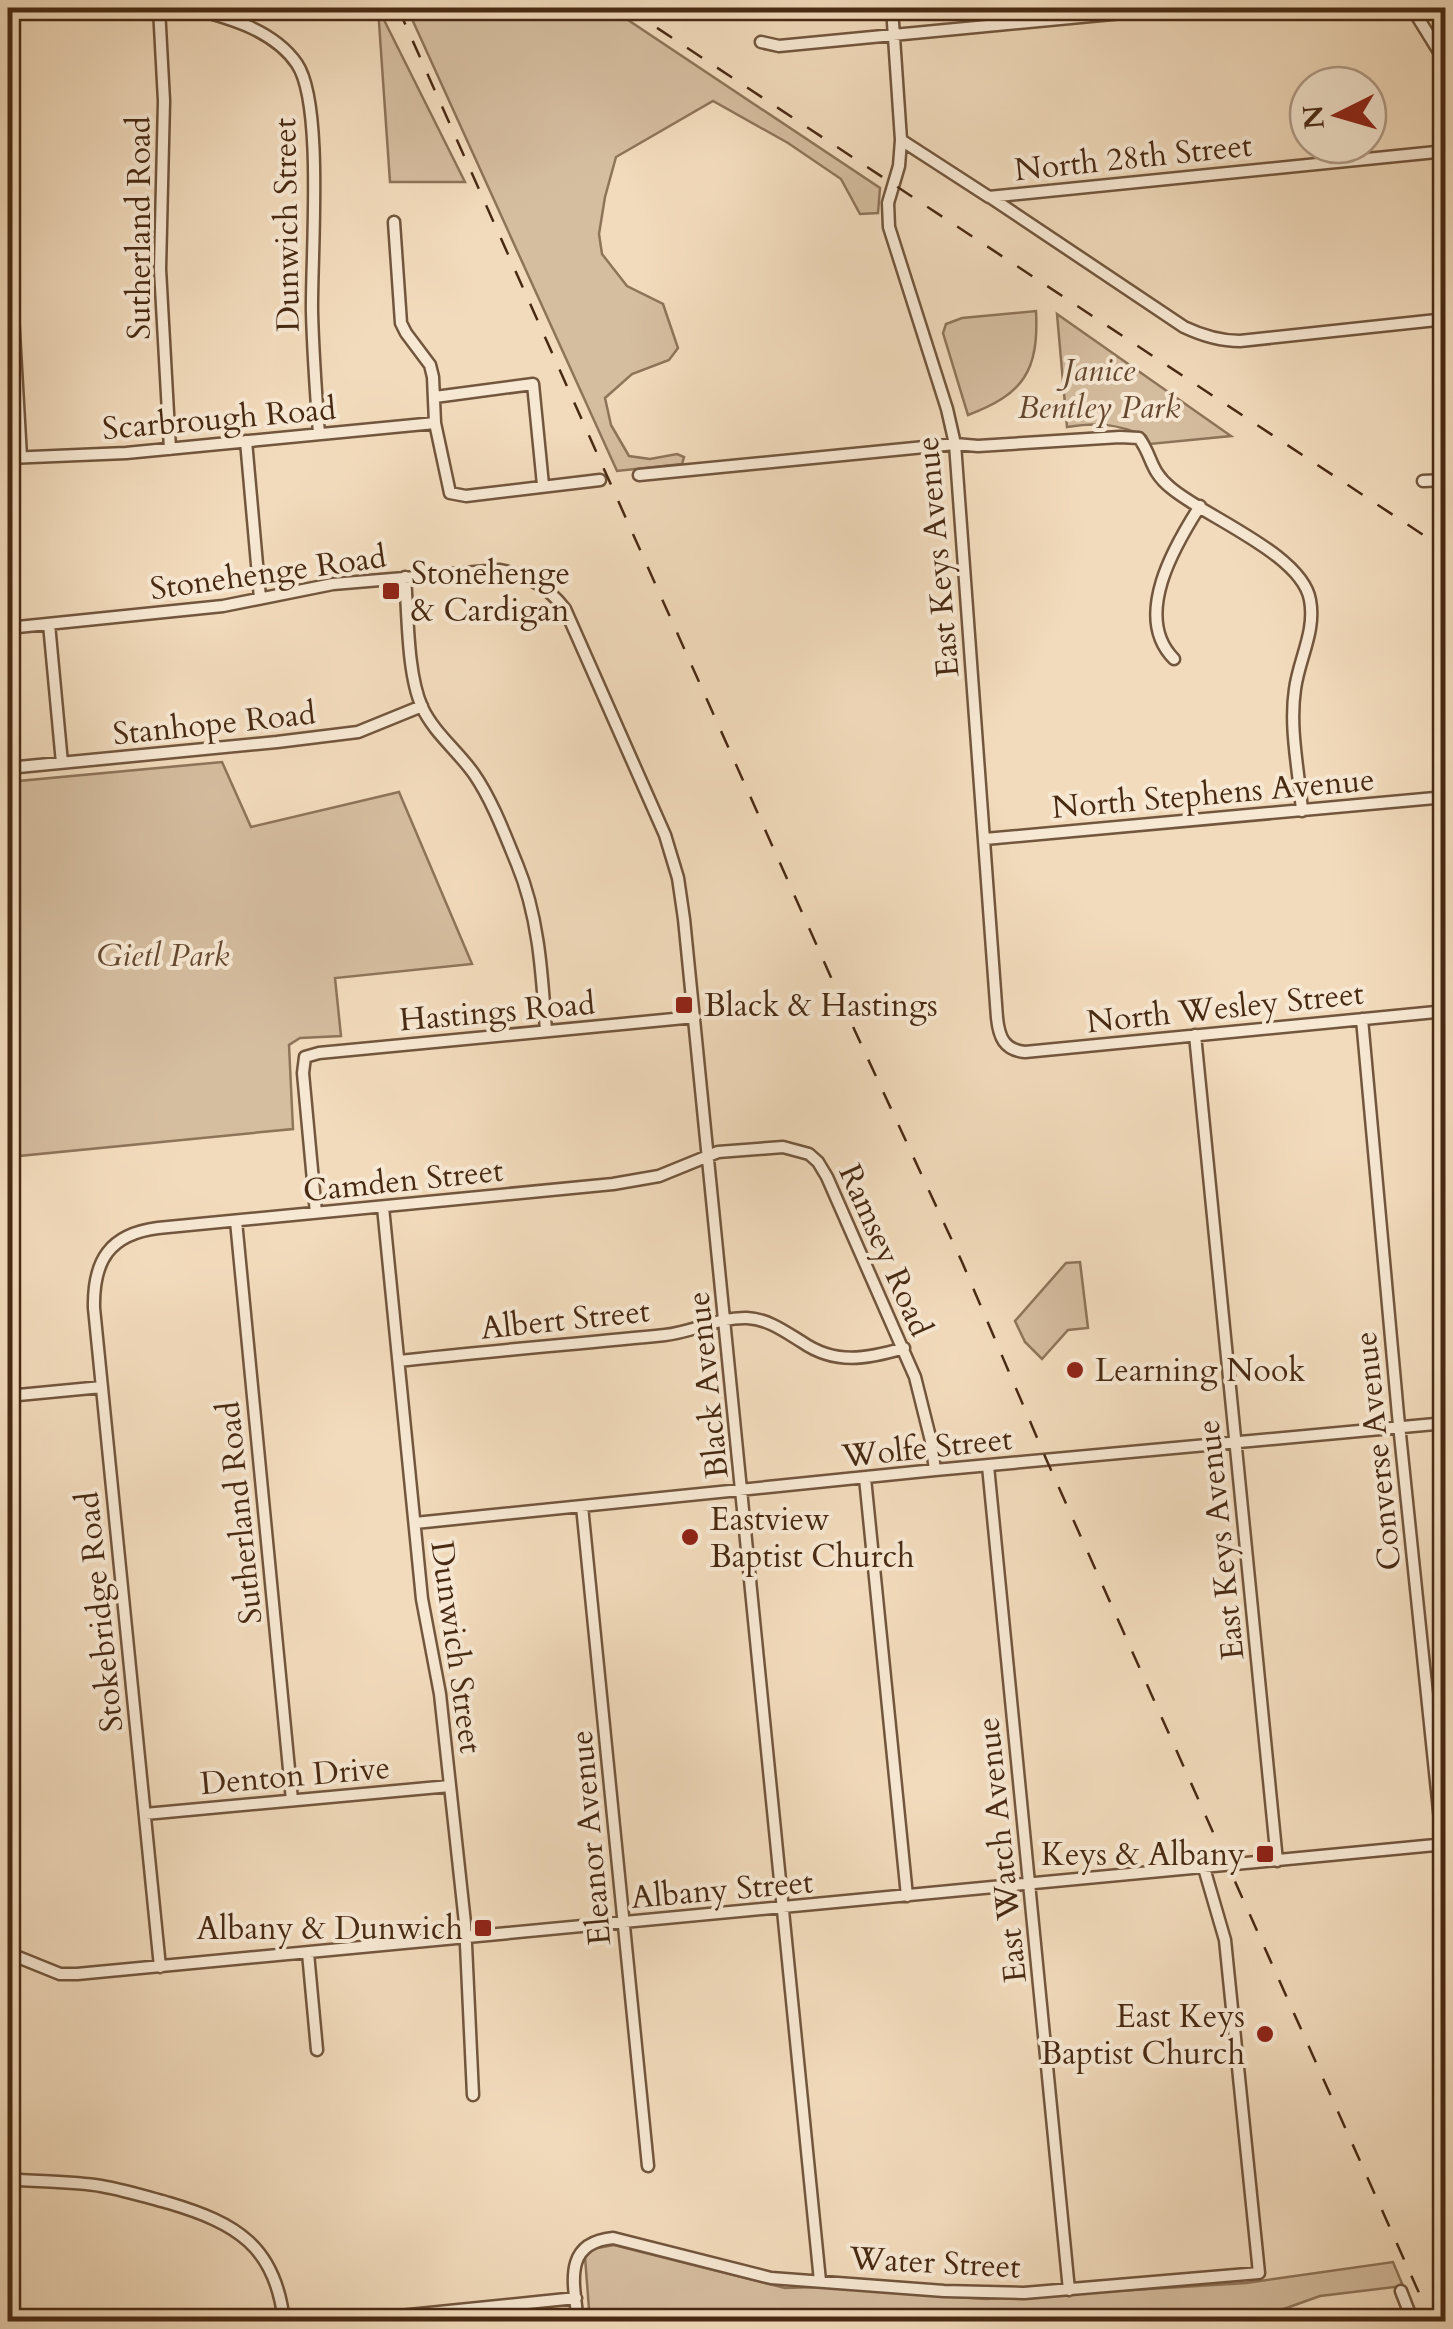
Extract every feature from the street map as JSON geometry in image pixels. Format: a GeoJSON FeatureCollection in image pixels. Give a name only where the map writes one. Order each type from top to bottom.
{"type":"FeatureCollection","features":[{"type":"Feature","properties":{"kind":"street","name":"Sutherland Road"},"geometry":{"type":"LineString","coordinates":[[159,8],[164,101],[160,268],[170,449]]}},
{"type":"Feature","properties":{"kind":"street","name":"Dunwich Street"},"geometry":{"type":"LineString","coordinates":[[192,8],[262,33],[276,42],[302,73],[308,95],[312,166],[312,313],[319,434]]}},
{"type":"Feature","properties":{"kind":"street","name":"East Keys Avenue"},"geometry":{"type":"LineString","coordinates":[[892,8],[901,140],[888,203],[889,227],[948,408],[955,444],[998,1029],[1010,1049]]}},
{"type":"Feature","properties":{"kind":"street"},"geometry":{"type":"LineString","coordinates":[[761,42],[779,46],[1176,8]]}},
{"type":"Feature","properties":{"kind":"street"},"geometry":{"type":"LineString","coordinates":[[1412,8],[1446,63]]}},
{"type":"Feature","properties":{"kind":"street"},"geometry":{"type":"LineString","coordinates":[[8,71],[14,345],[21,457]]}},
{"type":"Feature","properties":{"kind":"street","name":"North 28th Street"},"geometry":{"type":"LineString","coordinates":[[901,140],[989,197],[1446,151]]}},
{"type":"Feature","properties":{"kind":"street"},"geometry":{"type":"LineString","coordinates":[[989,197],[1184,327],[1204,336],[1240,341],[1446,319]]}},
{"type":"Feature","properties":{"kind":"street"},"geometry":{"type":"LineString","coordinates":[[394,222],[401,323],[430,365],[435,424],[450,493],[466,496],[600,480]]}},
{"type":"Feature","properties":{"kind":"street"},"geometry":{"type":"LineString","coordinates":[[434,397],[533,384],[542,485]]}},
{"type":"Feature","properties":{"kind":"street","name":"Scarbrough Road"},"geometry":{"type":"LineString","coordinates":[[8,458],[170,449],[435,424]]}},
{"type":"Feature","properties":{"kind":"street"},"geometry":{"type":"LineString","coordinates":[[639,475],[955,444],[1139,438],[1156,474],[1174,491],[1292,568],[1308,589],[1311,629],[1295,688],[1293,714],[1302,810]]}},
{"type":"Feature","properties":{"kind":"street"},"geometry":{"type":"LineString","coordinates":[[246,441],[260,598]]}},
{"type":"Feature","properties":{"kind":"street"},"geometry":{"type":"LineString","coordinates":[[1424,480],[1446,480]]}},
{"type":"Feature","properties":{"kind":"street"},"geometry":{"type":"LineString","coordinates":[[1174,658],[1164,650],[1160,632],[1160,584],[1173,549],[1200,506]]}},
{"type":"Feature","properties":{"kind":"street","name":"Stonehenge Road"},"geometry":{"type":"LineString","coordinates":[[8,628],[183,611],[333,584],[405,577],[499,570],[533,579]]}},
{"type":"Feature","properties":{"kind":"street"},"geometry":{"type":"LineString","coordinates":[[405,577],[413,674],[422,706],[476,777],[528,895],[546,1031]]}},
{"type":"Feature","properties":{"kind":"street","name":"Black Avenue"},"geometry":{"type":"LineString","coordinates":[[533,579],[565,610],[665,835],[678,878],[820,2281]]}},
{"type":"Feature","properties":{"kind":"street"},"geometry":{"type":"LineString","coordinates":[[49,624],[62,763]]}},
{"type":"Feature","properties":{"kind":"street","name":"Stanhope Road"},"geometry":{"type":"LineString","coordinates":[[8,768],[358,732],[422,706]]}},
{"type":"Feature","properties":{"kind":"street","name":"North Stephens Avenue"},"geometry":{"type":"LineString","coordinates":[[985,839],[1446,797]]}},
{"type":"Feature","properties":{"kind":"street","name":"North Wesley Street"},"geometry":{"type":"LineString","coordinates":[[1010,1049],[1025,1052],[1446,1011]]}},
{"type":"Feature","properties":{"kind":"street","name":"Hastings Road"},"geometry":{"type":"LineString","coordinates":[[316,1213],[305,1057],[695,1017]]}},
{"type":"Feature","properties":{"kind":"street","name":"Converse Avenue"},"geometry":{"type":"LineString","coordinates":[[1362,1019],[1446,1878]]}},
{"type":"Feature","properties":{"kind":"street","name":"East Keys Avenue"},"geometry":{"type":"LineString","coordinates":[[1195,1036],[1277,1861]]}},
{"type":"Feature","properties":{"kind":"street","name":"Ramsey Road"},"geometry":{"type":"LineString","coordinates":[[709,1156],[784,1147],[809,1154],[818,1162],[904,1348],[924,1410],[935,1470]]}},
{"type":"Feature","properties":{"kind":"street","name":"Camden Street"},"geometry":{"type":"LineString","coordinates":[[102,1251],[140,1230],[642,1180],[709,1156]]}},
{"type":"Feature","properties":{"kind":"street","name":"Dunwich Street"},"geometry":{"type":"LineString","coordinates":[[384,1206],[422,1599],[440,1694],[466,1938],[473,2095]]}},
{"type":"Feature","properties":{"kind":"street","name":"Sutherland Road"},"geometry":{"type":"LineString","coordinates":[[236,1221],[292,1800]]}},
{"type":"Feature","properties":{"kind":"street","name":"Stokebridge Road"},"geometry":{"type":"LineString","coordinates":[[102,1251],[94,1293],[160,1967]]}},
{"type":"Feature","properties":{"kind":"street","name":"Albert Street"},"geometry":{"type":"LineString","coordinates":[[399,1361],[670,1334],[746,1318],[772,1323],[804,1344],[837,1358],[864,1358],[904,1348]]}},
{"type":"Feature","properties":{"kind":"street"},"geometry":{"type":"LineString","coordinates":[[8,1396],[102,1387]]}},
{"type":"Feature","properties":{"kind":"street","name":"Wolfe Street"},"geometry":{"type":"LineString","coordinates":[[414,1523],[1446,1423]]}},
{"type":"Feature","properties":{"kind":"street","name":"East Watch Avenue"},"geometry":{"type":"LineString","coordinates":[[988,1466],[1069,2290]]}},
{"type":"Feature","properties":{"kind":"street"},"geometry":{"type":"LineString","coordinates":[[865,1478],[906,1896]]}},
{"type":"Feature","properties":{"kind":"street","name":"Eleanor Avenue"},"geometry":{"type":"LineString","coordinates":[[582,1506],[648,2166]]}},
{"type":"Feature","properties":{"kind":"street","name":"Denton Drive"},"geometry":{"type":"LineString","coordinates":[[145,1814],[450,1786]]}},
{"type":"Feature","properties":{"kind":"street","name":"Albany Street"},"geometry":{"type":"LineString","coordinates":[[8,1953],[60,1974],[160,1967],[1444,1844]]}},
{"type":"Feature","properties":{"kind":"street","name":"Water Street"},"geometry":{"type":"LineString","coordinates":[[576,2298],[576,2260],[592,2243],[613,2238],[771,2278],[944,2291],[1024,2293],[1259,2274],[1225,1940],[1204,1868]]}},
{"type":"Feature","properties":{"kind":"street"},"geometry":{"type":"LineString","coordinates":[[308,1953],[316,2050]]}},
{"type":"Feature","properties":{"kind":"street"},"geometry":{"type":"LineString","coordinates":[[8,2179],[100,2186],[223,2221],[264,2259],[279,2293],[284,2322]]}},
{"type":"Feature","properties":{"kind":"street"},"geometry":{"type":"LineString","coordinates":[[1400,2290],[1412,2322]]}},
{"type":"Feature","properties":{"kind":"street"},"geometry":{"type":"LineString","coordinates":[[340,2322],[576,2298],[578,2322]]}},
{"type":"Feature","properties":{"kind":"green space"},"geometry":{"type":"Polygon","coordinates":[[[378,8],[465,182],[390,182],[378,8]]]}},
{"type":"Feature","properties":{"kind":"green space"},"geometry":{"type":"Polygon","coordinates":[[[407,8],[610,8],[880,188],[878,213],[860,214],[841,179],[788,143],[713,101],[616,157],[599,234],[602,254],[627,286],[663,304],[678,348],[669,360],[632,374],[605,398],[611,425],[629,456],[650,459],[677,454],[684,457],[682,464],[617,471],[407,8]]]}},
{"type":"Feature","properties":{"kind":"green space"},"geometry":{"type":"Polygon","coordinates":[[[1036,311],[1034,350],[1024,378],[1002,398],[968,415],[943,333],[946,324],[962,318],[1036,311]]]}},
{"type":"Feature","properties":{"kind":"green space","name":"Janice Bentley Park"},"geometry":{"type":"Polygon","coordinates":[[[1057,314],[1231,436],[1150,444],[1146,436],[1116,427],[1067,427],[1057,314]]]}},
{"type":"Feature","properties":{"kind":"green space","name":"Gietl Park"},"geometry":{"type":"Polygon","coordinates":[[[222,762],[251,827],[399,792],[472,964],[335,978],[341,1036],[300,1038],[289,1045],[293,1129],[8,1157],[8,782],[222,762]]]}},
{"type":"Feature","properties":{"kind":"green space"},"geometry":{"type":"Polygon","coordinates":[[[1080,1262],[1088,1328],[1068,1330],[1042,1359],[1025,1342],[1015,1321],[1066,1263],[1080,1262]]]}},
{"type":"Feature","properties":{"kind":"green space"},"geometry":{"type":"Polygon","coordinates":[[[614,2245],[785,2288],[986,2299],[1246,2283],[1393,2262],[1403,2286],[1320,2296],[1247,2322],[590,2322],[585,2257],[592,2249],[614,2245]]]}},
{"type":"Feature","properties":{"kind":"railway"},"geometry":{"type":"LineString","coordinates":[[398,8],[962,1262],[1432,2322]]}},
{"type":"Feature","properties":{"kind":"railway"},"geometry":{"type":"LineString","coordinates":[[627,8],[1446,550]]}},
{"type":"Feature","properties":{"kind":"place","name":"Stonehenge & Cardigan"},"geometry":{"type":"Point","coordinates":[391,591]}},
{"type":"Feature","properties":{"kind":"place","name":"Black & Hastings"},"geometry":{"type":"Point","coordinates":[684,1005]}},
{"type":"Feature","properties":{"kind":"place","name":"Learning Nook"},"geometry":{"type":"Point","coordinates":[1075,1370]}},
{"type":"Feature","properties":{"kind":"place","name":"Eastview Baptist Church"},"geometry":{"type":"Point","coordinates":[690,1537]}},
{"type":"Feature","properties":{"kind":"place","name":"Keys & Albany"},"geometry":{"type":"Point","coordinates":[1265,1854]}},
{"type":"Feature","properties":{"kind":"place","name":"Albany & Dunwich"},"geometry":{"type":"Point","coordinates":[483,1928]}},
{"type":"Feature","properties":{"kind":"place","name":"East Keys Baptist Church"},"geometry":{"type":"Point","coordinates":[1265,2034]}}]}
